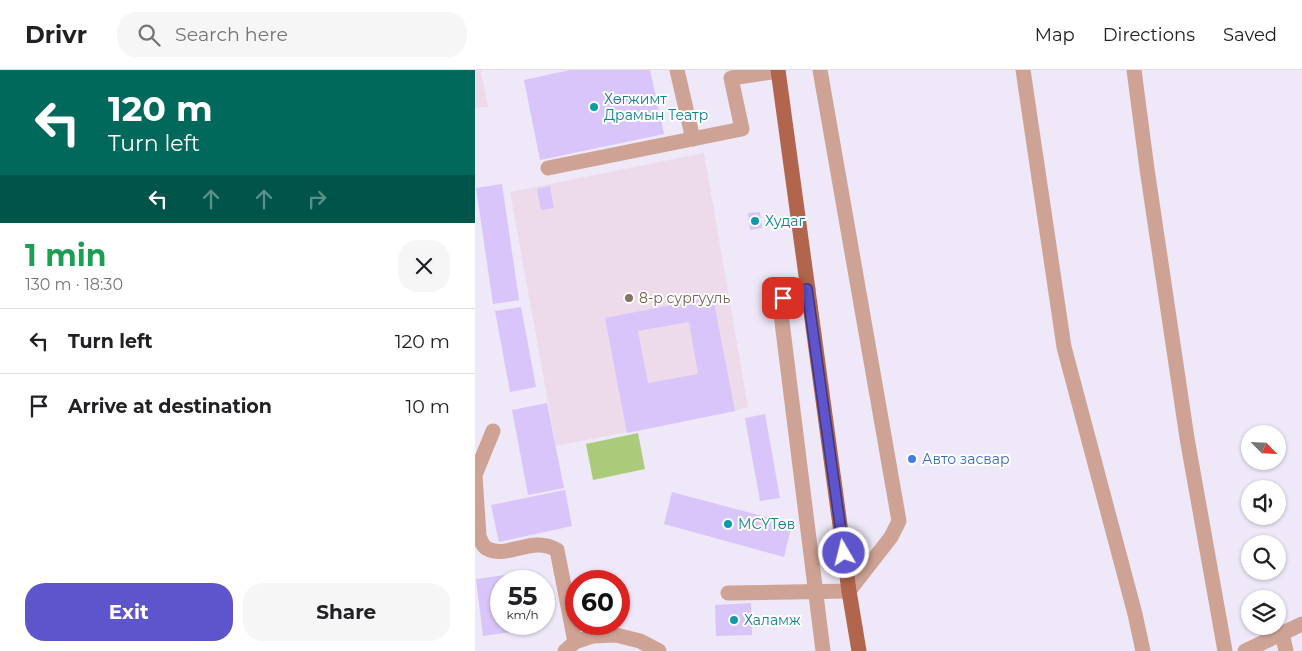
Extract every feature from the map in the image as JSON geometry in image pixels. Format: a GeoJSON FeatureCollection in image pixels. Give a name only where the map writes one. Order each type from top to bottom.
{"type":"FeatureCollection","features":[{"type":"Feature","properties":{"kind":"main road"},"geometry":{"type":"LineString","coordinates":[[778,70],[849,591],[859,651]]}},
{"type":"Feature","properties":{"kind":"street"},"geometry":{"type":"LineString","coordinates":[[677,70],[693,139]]}},
{"type":"Feature","properties":{"kind":"street"},"geometry":{"type":"LineString","coordinates":[[548,168],[742,129],[730,74],[778,70]]}},
{"type":"Feature","properties":{"kind":"street"},"geometry":{"type":"LineString","coordinates":[[728,593],[849,591],[891,537],[899,520],[820,70]]}},
{"type":"Feature","properties":{"kind":"street"},"geometry":{"type":"LineString","coordinates":[[1023,70],[1064,347],[1135,614],[1143,651]]}},
{"type":"Feature","properties":{"kind":"street"},"geometry":{"type":"LineString","coordinates":[[1134,70],[1185,428],[1225,651]]}},
{"type":"Feature","properties":{"kind":"street"},"geometry":{"type":"LineString","coordinates":[[807,289],[783,298],[780,306],[823,651]]}},
{"type":"Feature","properties":{"kind":"street"},"geometry":{"type":"LineString","coordinates":[[493,431],[475,475],[479,536],[483,545],[488,549],[499,552],[538,544],[551,546],[557,550],[570,646],[593,636],[616,635],[639,640],[659,651]]}},
{"type":"Feature","properties":{"kind":"street"},"geometry":{"type":"LineString","coordinates":[[1286,631],[1302,624]]}},
{"type":"Feature","properties":{"kind":"street"},"geometry":{"type":"LineString","coordinates":[[1245,651],[1278,635]]}},
{"type":"Feature","properties":{"kind":"street"},"geometry":{"type":"LineString","coordinates":[[1282,635],[1286,651]]}},
{"type":"Feature","properties":{"kind":"shaded area"},"geometry":{"type":"Polygon","coordinates":[[[475,70],[482,70],[488,107],[475,108],[475,70]]]}},
{"type":"Feature","properties":{"kind":"shaded area","name":"8-р сургууль"},"geometry":{"type":"Polygon","coordinates":[[[704,153],[748,407],[556,446],[510,192],[704,153]]]}},
{"type":"Feature","properties":{"kind":"green space"},"geometry":{"type":"Polygon","coordinates":[[[638,433],[645,469],[593,480],[586,444],[638,433]]]}},
{"type":"Feature","properties":{"kind":"building","name":"Хөгжимт Драмын Театр"},"geometry":{"type":"Polygon","coordinates":[[[570,70],[650,70],[664,134],[540,160],[524,80],[570,70]]]}},
{"type":"Feature","properties":{"kind":"building"},"geometry":{"type":"Polygon","coordinates":[[[502,184],[519,300],[493,304],[476,188],[502,184]]]}},
{"type":"Feature","properties":{"kind":"building"},"geometry":{"type":"Polygon","coordinates":[[[550,186],[554,208],[541,210],[537,189],[550,186]]]}},
{"type":"Feature","properties":{"kind":"building","name":"Худаг"},"geometry":{"type":"Polygon","coordinates":[[[760,212],[762,228],[750,230],[748,213],[760,212]]]}},
{"type":"Feature","properties":{"kind":"building"},"geometry":{"type":"Polygon","coordinates":[[[713,297],[735,411],[627,433],[605,318],[713,297]],[[689,322],[638,331],[648,383],[698,374],[689,322]]]}},
{"type":"Feature","properties":{"kind":"building"},"geometry":{"type":"Polygon","coordinates":[[[521,307],[536,387],[510,392],[495,311],[521,307]]]}},
{"type":"Feature","properties":{"kind":"building"},"geometry":{"type":"Polygon","coordinates":[[[547,403],[564,488],[528,495],[512,410],[547,403]]]}},
{"type":"Feature","properties":{"kind":"building"},"geometry":{"type":"Polygon","coordinates":[[[765,414],[780,498],[760,501],[745,418],[765,414]]]}},
{"type":"Feature","properties":{"kind":"building"},"geometry":{"type":"Polygon","coordinates":[[[565,490],[572,526],[499,542],[491,505],[565,490]]]}},
{"type":"Feature","properties":{"kind":"building","name":"МСҮТөв"},"geometry":{"type":"Polygon","coordinates":[[[672,492],[792,524],[784,557],[664,524],[672,492]]]}},
{"type":"Feature","properties":{"kind":"building"},"geometry":{"type":"Polygon","coordinates":[[[490,577],[490,635],[483,636],[476,579],[490,577]]]}},
{"type":"Feature","properties":{"kind":"building","name":"Халамж"},"geometry":{"type":"Polygon","coordinates":[[[751,603],[752,635],[716,636],[715,605],[751,603]]]}},
{"type":"Feature","properties":{"kind":"place","name":"Хөгжимт Драмын Театр"},"geometry":{"type":"Point","coordinates":[594,107]}},
{"type":"Feature","properties":{"kind":"place","name":"Худаг"},"geometry":{"type":"Point","coordinates":[755,221]}},
{"type":"Feature","properties":{"kind":"place","name":"8-р сургууль"},"geometry":{"type":"Point","coordinates":[629,298]}},
{"type":"Feature","properties":{"kind":"place","name":"Авто засвар"},"geometry":{"type":"Point","coordinates":[912,459]}},
{"type":"Feature","properties":{"kind":"place","name":"МСҮТөв"},"geometry":{"type":"Point","coordinates":[728,524]}},
{"type":"Feature","properties":{"kind":"place","name":"Халамж"},"geometry":{"type":"Point","coordinates":[734,620]}},
{"type":"Feature","properties":{"kind":"route"},"geometry":{"type":"LineString","coordinates":[[783,298],[807,289],[844,553]]}}]}
